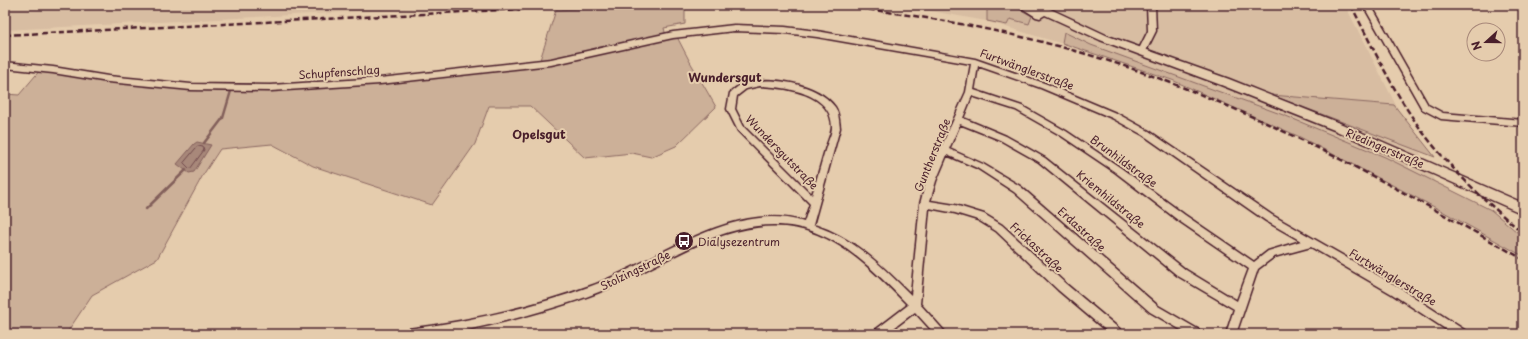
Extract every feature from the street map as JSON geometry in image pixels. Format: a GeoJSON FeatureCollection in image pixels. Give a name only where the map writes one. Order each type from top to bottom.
{"type":"FeatureCollection","features":[{"type":"Feature","properties":{"kind":"main road","name":"Riedingerstraße"},"geometry":{"type":"LineString","coordinates":[[1022,5],[1038,14],[1091,38],[1224,87],[1245,92]]}},
{"type":"Feature","properties":{"kind":"main road","name":"Riedingerstraße"},"geometry":{"type":"LineString","coordinates":[[1034,5],[1094,33],[1345,131],[1436,169],[1523,209]]}},
{"type":"Feature","properties":{"kind":"main road"},"geometry":{"type":"LineString","coordinates":[[1345,131],[1400,147],[1456,170],[1523,201]]}},
{"type":"Feature","properties":{"kind":"main road"},"geometry":{"type":"LineString","coordinates":[[1345,131],[1429,174],[1523,218]]}},
{"type":"Feature","properties":{"kind":"street"},"geometry":{"type":"LineString","coordinates":[[1142,51],[1152,31],[1151,5]]}},
{"type":"Feature","properties":{"kind":"street"},"geometry":{"type":"LineString","coordinates":[[1367,5],[1425,107],[1431,113],[1440,116],[1523,123]]}},
{"type":"Feature","properties":{"kind":"street","name":"Furtwänglerstraße"},"geometry":{"type":"LineString","coordinates":[[673,35],[734,28],[784,30],[976,62],[1044,86],[1115,116],[1146,133],[1269,218],[1310,243],[1396,291],[1462,334]]}},
{"type":"Feature","properties":{"kind":"street","name":"Schupfenschlag"},"geometry":{"type":"LineString","coordinates":[[5,65],[53,70],[108,80],[191,88],[271,88],[380,81],[551,62],[673,35]]}},
{"type":"Feature","properties":{"kind":"street","name":"Guntherstraße"},"geometry":{"type":"LineString","coordinates":[[915,306],[925,204],[931,181],[970,92],[976,62]]}},
{"type":"Feature","properties":{"kind":"street","name":"Wundersgutstraße"},"geometry":{"type":"LineString","coordinates":[[808,226],[814,202],[833,145],[836,128],[835,116],[832,109],[826,102],[813,94],[778,83],[756,82],[739,89],[735,93],[731,103],[731,113],[734,119],[741,129],[814,202]]}},
{"type":"Feature","properties":{"kind":"street","name":"Brunhildstraße"},"geometry":{"type":"LineString","coordinates":[[970,92],[1019,108],[1063,133],[1118,170],[1182,218],[1254,267]]}},
{"type":"Feature","properties":{"kind":"street","name":"Kriemhildstraße"},"geometry":{"type":"LineString","coordinates":[[959,120],[1003,138],[1042,160],[1182,273],[1241,308]]}},
{"type":"Feature","properties":{"kind":"street","name":"Erdastraße"},"geometry":{"type":"LineString","coordinates":[[945,151],[980,166],[1017,189],[1154,309],[1197,334]]}},
{"type":"Feature","properties":{"kind":"street","name":"Frickastraße"},"geometry":{"type":"LineString","coordinates":[[925,204],[955,209],[981,217],[999,228],[1062,287],[1118,334]]}},
{"type":"Feature","properties":{"kind":"street","name":"Stolzingstraße"},"geometry":{"type":"LineString","coordinates":[[408,334],[445,332],[498,319],[597,289],[726,227],[767,220],[785,221],[808,226],[829,234],[847,244],[862,256],[915,306],[942,334]]}},
{"type":"Feature","properties":{"kind":"street"},"geometry":{"type":"LineString","coordinates":[[1231,334],[1254,267],[1271,254],[1310,243]]}},
{"type":"Feature","properties":{"kind":"street"},"geometry":{"type":"LineString","coordinates":[[878,334],[915,306]]}},
{"type":"Feature","properties":{"kind":"shaded area"},"geometry":{"type":"Polygon","coordinates":[[[5,5],[486,5],[5,30],[5,5]]]}},
{"type":"Feature","properties":{"kind":"shaded area"},"geometry":{"type":"Polygon","coordinates":[[[685,5],[685,24],[664,28],[666,36],[676,35],[716,107],[676,146],[651,157],[632,153],[585,158],[530,106],[489,106],[475,144],[432,205],[313,166],[272,144],[220,149],[203,175],[157,259],[92,295],[66,334],[5,334],[5,94],[19,95],[41,69],[191,87],[271,88],[380,81],[539,63],[556,10],[685,5]]]}},
{"type":"Feature","properties":{"kind":"shaded area"},"geometry":{"type":"Polygon","coordinates":[[[898,5],[1345,5],[1435,182],[1157,72],[986,21],[898,5]]]}},
{"type":"Feature","properties":{"kind":"shaded area"},"geometry":{"type":"Polygon","coordinates":[[[987,5],[1012,5],[1032,16],[1029,24],[1010,19],[1007,25],[987,21],[987,5]]]}},
{"type":"Feature","properties":{"kind":"shaded area"},"geometry":{"type":"Polygon","coordinates":[[[1064,32],[1091,45],[1286,116],[1385,157],[1491,210],[1523,237],[1523,256],[1442,211],[1300,137],[1172,80],[1062,43],[1064,32]]]}},
{"type":"Feature","properties":{"kind":"shaded area"},"geometry":{"type":"Polygon","coordinates":[[[1271,95],[1394,105],[1435,157],[1271,95]]]}},
{"type":"Feature","properties":{"kind":"water"},"geometry":{"type":"Polygon","coordinates":[[[197,142],[211,145],[194,172],[189,173],[177,164],[197,142]]]}},
{"type":"Feature","properties":{"kind":"waterway"},"geometry":{"type":"LineString","coordinates":[[204,143],[223,118],[231,91],[215,90]]}},
{"type":"Feature","properties":{"kind":"waterway"},"geometry":{"type":"LineString","coordinates":[[146,209],[186,170]]}},
{"type":"Feature","properties":{"kind":"railway"},"geometry":{"type":"LineString","coordinates":[[5,35],[601,5]]}},
{"type":"Feature","properties":{"kind":"railway"},"geometry":{"type":"LineString","coordinates":[[833,5],[876,10],[1002,32],[1044,42],[1126,66],[1212,99],[1303,141],[1436,210],[1523,259]]}},
{"type":"Feature","properties":{"kind":"railway"},"geometry":{"type":"LineString","coordinates":[[1351,5],[1391,83],[1409,113],[1430,142],[1468,183],[1523,233]]}},
{"type":"Feature","properties":{"kind":"place","name":"Dialysezentrum"},"geometry":{"type":"Point","coordinates":[684,241]}},
{"type":"Feature","properties":{"kind":"district","name":"Wundersgut"},"geometry":{"type":"Point","coordinates":[725,77]}},
{"type":"Feature","properties":{"kind":"district","name":"Opelsgut"},"geometry":{"type":"Point","coordinates":[539,134]}}]}
